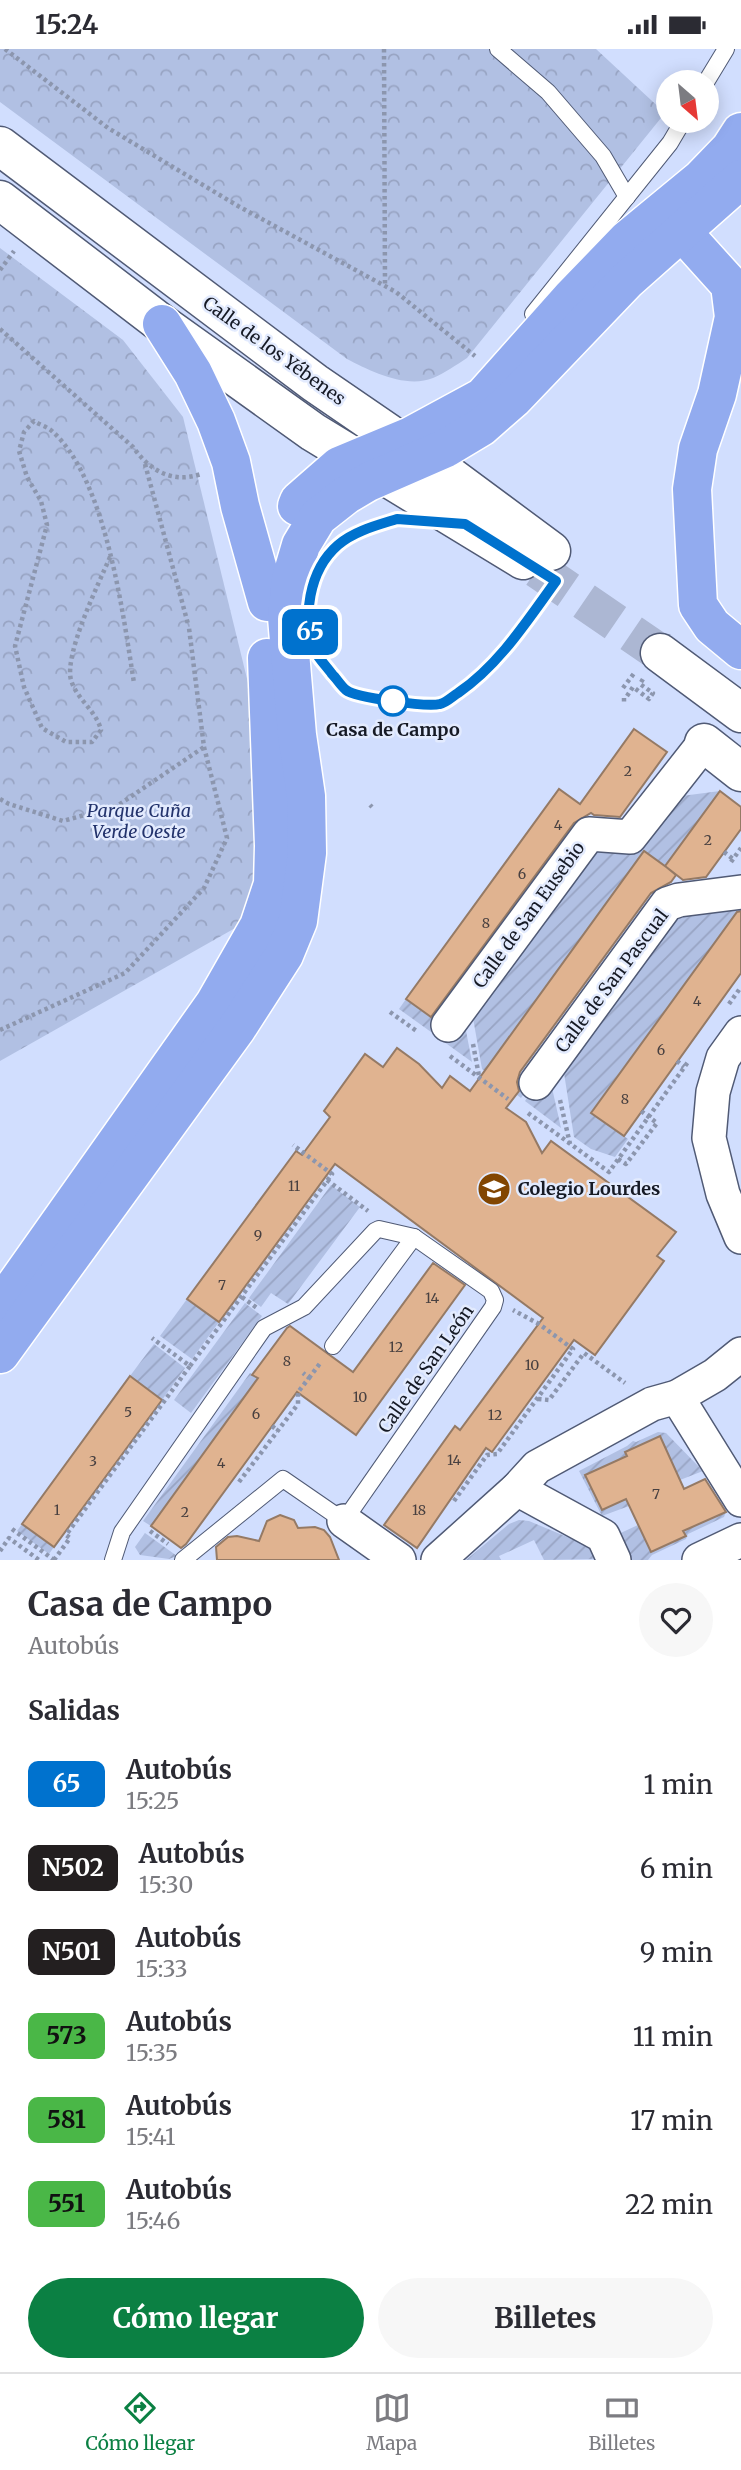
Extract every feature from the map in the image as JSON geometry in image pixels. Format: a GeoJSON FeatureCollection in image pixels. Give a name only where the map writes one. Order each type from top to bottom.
{"type":"FeatureCollection","features":[{"type":"Feature","properties":{"kind":"highway"},"geometry":{"type":"LineString","coordinates":[[674,227],[701,179],[730,149],[741,132]]}},
{"type":"Feature","properties":{"kind":"highway"},"geometry":{"type":"LineString","coordinates":[[0,1354],[237,1028],[284,955],[298,921],[307,853],[306,796],[297,735],[287,617],[290,579],[301,545],[318,517],[346,495],[371,467],[412,449],[466,452],[483,397],[581,287],[628,240],[674,227],[741,179]]}},
{"type":"Feature","properties":{"kind":"highway"},"geometry":{"type":"LineString","coordinates":[[674,227],[730,285],[734,317],[717,394],[698,449],[692,502],[698,605],[712,626],[741,650]]}},
{"type":"Feature","properties":{"kind":"highway"},"geometry":{"type":"LineString","coordinates":[[674,227],[722,291],[726,320],[702,420],[690,457],[685,528],[688,581],[695,614],[722,644],[741,657]]}},
{"type":"Feature","properties":{"kind":"highway"},"geometry":{"type":"LineString","coordinates":[[162,324],[193,373],[216,421],[231,462],[240,506],[267,602]]}},
{"type":"Feature","properties":{"kind":"highway"},"geometry":{"type":"LineString","coordinates":[[0,1307],[215,1003],[259,926],[273,884],[274,846],[268,729],[269,571],[280,537],[299,501],[340,466],[371,467]]}},
{"type":"Feature","properties":{"kind":"street","name":"Calle de los Yébenes"},"geometry":{"type":"LineString","coordinates":[[0,146],[314,383],[412,449],[466,452],[544,560],[371,467],[313,432],[162,324],[0,200]]}},
{"type":"Feature","properties":{"kind":"street"},"geometry":{"type":"LineString","coordinates":[[741,693],[664,645],[741,713]]}},
{"type":"Feature","properties":{"kind":"street"},"geometry":{"type":"LineString","coordinates":[[704,743],[741,772]]}},
{"type":"Feature","properties":{"kind":"street","name":"Calle de San Eusebio"},"geometry":{"type":"LineString","coordinates":[[445,1038],[589,834],[630,837],[704,743]]}},
{"type":"Feature","properties":{"kind":"street","name":"Calle de San Pascual"},"geometry":{"type":"LineString","coordinates":[[536,1083],[667,904],[741,891]]}},
{"type":"Feature","properties":{"kind":"street"},"geometry":{"type":"LineString","coordinates":[[741,1033],[723,1058],[713,1092],[709,1138],[723,1194],[741,1237]]}},
{"type":"Feature","properties":{"kind":"street"},"geometry":{"type":"LineString","coordinates":[[438,1560],[517,1489],[537,1467],[652,1404],[677,1397],[715,1375],[741,1354]]}},
{"type":"Feature","properties":{"kind":"street"},"geometry":{"type":"LineString","coordinates":[[677,1397],[741,1500]]}},
{"type":"Feature","properties":{"kind":"street"},"geometry":{"type":"LineString","coordinates":[[517,1489],[603,1536],[614,1560]]}},
{"type":"Feature","properties":{"kind":"street"},"geometry":{"type":"LineString","coordinates":[[344,1521],[399,1560]]}},
{"type":"Feature","properties":{"kind":"street"},"geometry":{"type":"LineString","coordinates":[[699,1560],[741,1540]]}},
{"type":"Feature","properties":{"kind":"lane"},"geometry":{"type":"LineString","coordinates":[[498,49],[548,92],[564,110],[603,156],[627,197]]}},
{"type":"Feature","properties":{"kind":"lane"},"geometry":{"type":"LineString","coordinates":[[713,70],[726,49]]}},
{"type":"Feature","properties":{"kind":"lane"},"geometry":{"type":"LineString","coordinates":[[524,325],[676,133]]}},
{"type":"Feature","properties":{"kind":"lane"},"geometry":{"type":"LineString","coordinates":[[466,452],[498,356]]}},
{"type":"Feature","properties":{"kind":"lane","name":"Calle de San León"},"geometry":{"type":"LineString","coordinates":[[113,1560],[122,1532],[264,1328],[304,1307],[379,1229],[414,1237],[491,1291],[495,1300],[344,1521]]}},
{"type":"Feature","properties":{"kind":"lane"},"geometry":{"type":"LineString","coordinates":[[333,1346],[414,1237]]}},
{"type":"Feature","properties":{"kind":"lane"},"geometry":{"type":"LineString","coordinates":[[183,1560],[283,1479],[344,1521]]}},
{"type":"Feature","properties":{"kind":"path"},"geometry":{"type":"LineString","coordinates":[[5,49],[108,128],[238,206],[396,292],[475,356]]}},
{"type":"Feature","properties":{"kind":"path"},"geometry":{"type":"LineString","coordinates":[[384,49],[385,286]]}},
{"type":"Feature","properties":{"kind":"path"},"geometry":{"type":"LineString","coordinates":[[0,270],[18,247]]}},
{"type":"Feature","properties":{"kind":"path"},"geometry":{"type":"LineString","coordinates":[[0,329],[133,447],[145,464],[189,626],[204,747],[227,838],[204,888],[125,973],[0,1030]]}},
{"type":"Feature","properties":{"kind":"path"},"geometry":{"type":"LineString","coordinates":[[110,557],[70,660],[71,680],[81,698],[98,717],[101,730],[92,742],[66,741],[42,728],[24,687],[15,646],[47,525],[41,501],[27,477],[19,451],[24,432],[34,421],[51,431],[73,456],[97,510],[110,557],[118,586],[134,683]]}},
{"type":"Feature","properties":{"kind":"path"},"geometry":{"type":"LineString","coordinates":[[145,464],[171,478],[198,476],[210,470]]}},
{"type":"Feature","properties":{"kind":"path"},"geometry":{"type":"LineString","coordinates":[[625,699],[633,687],[649,699],[653,693],[651,692]]}},
{"type":"Feature","properties":{"kind":"path"},"geometry":{"type":"LineString","coordinates":[[0,799],[63,821],[117,806],[204,747]]}},
{"type":"Feature","properties":{"kind":"path"},"geometry":{"type":"LineString","coordinates":[[724,852],[733,859]]}},
{"type":"Feature","properties":{"kind":"path"},"geometry":{"type":"LineString","coordinates":[[445,1038],[609,1173],[630,1143]]}},
{"type":"Feature","properties":{"kind":"path"},"geometry":{"type":"LineString","coordinates":[[677,1061],[684,1067]]}},
{"type":"Feature","properties":{"kind":"path"},"geometry":{"type":"LineString","coordinates":[[618,1159],[626,1164],[656,1123],[641,1111]]}},
{"type":"Feature","properties":{"kind":"path"},"geometry":{"type":"LineString","coordinates":[[12,1529],[54,1560],[70,1538],[66,1535],[73,1523],[332,1174],[293,1145]]}},
{"type":"Feature","properties":{"kind":"path"},"geometry":{"type":"LineString","coordinates":[[327,1180],[370,1212]]}},
{"type":"Feature","properties":{"kind":"path"},"geometry":{"type":"LineString","coordinates":[[239,1298],[253,1305]]}},
{"type":"Feature","properties":{"kind":"path"},"geometry":{"type":"LineString","coordinates":[[451,1505],[487,1455],[497,1454],[512,1429],[573,1349],[539,1324],[495,1300]]}},
{"type":"Feature","properties":{"kind":"path"},"geometry":{"type":"LineString","coordinates":[[152,1338],[190,1366]]}},
{"type":"Feature","properties":{"kind":"path"},"geometry":{"type":"LineString","coordinates":[[537,1399],[549,1400],[584,1353],[631,1388]]}},
{"type":"Feature","properties":{"kind":"path"},"geometry":{"type":"LineString","coordinates":[[234,1489],[298,1404],[298,1392],[309,1378],[303,1373]]}},
{"type":"Feature","properties":{"kind":"path"},"geometry":{"type":"LineString","coordinates":[[272,1426],[278,1431]]}},
{"type":"Feature","properties":{"kind":"path"},"geometry":{"type":"LineString","coordinates":[[0,1551],[9,1538],[39,1560]]}},
{"type":"Feature","properties":{"kind":"green space"},"geometry":{"type":"Polygon","coordinates":[[[0,49],[596,49],[656,105],[656,124],[467,358],[433,378],[411,381],[388,377],[347,359],[0,102],[0,49]]]}},
{"type":"Feature","properties":{"kind":"green space","name":"Parque Cuña Verde Oeste"},"geometry":{"type":"Polygon","coordinates":[[[0,248],[123,340],[183,417],[286,838],[283,901],[0,1061],[0,248]]]}},
{"type":"Feature","properties":{"kind":"green space"},"geometry":{"type":"Polygon","coordinates":[[[720,791],[665,866],[644,851],[492,1060],[528,1088],[521,1098],[482,1069],[473,1018],[601,841],[674,797],[720,791]]]}},
{"type":"Feature","properties":{"kind":"green space"},"geometry":{"type":"Polygon","coordinates":[[[741,903],[741,922],[733,917],[591,1112],[628,1139],[615,1157],[591,1149],[574,1137],[564,1073],[681,911],[741,903]]]}},
{"type":"Feature","properties":{"kind":"green space"},"geometry":{"type":"Polygon","coordinates":[[[406,999],[437,1022],[431,1032],[399,1009],[406,999]]]}},
{"type":"Feature","properties":{"kind":"green space"},"geometry":{"type":"Polygon","coordinates":[[[462,1010],[472,1062],[440,1039],[462,1010]]]}},
{"type":"Feature","properties":{"kind":"green space"},"geometry":{"type":"Polygon","coordinates":[[[548,1070],[561,1128],[525,1101],[548,1070]]]}},
{"type":"Feature","properties":{"kind":"green space"},"geometry":{"type":"Polygon","coordinates":[[[331,1185],[360,1207],[288,1304],[271,1293],[261,1307],[249,1298],[331,1185]]]}},
{"type":"Feature","properties":{"kind":"green space"},"geometry":{"type":"Polygon","coordinates":[[[187,1299],[219,1322],[192,1359],[160,1336],[187,1299]]]}},
{"type":"Feature","properties":{"kind":"green space"},"geometry":{"type":"Polygon","coordinates":[[[245,1303],[262,1316],[191,1413],[174,1400],[245,1303]]]}},
{"type":"Feature","properties":{"kind":"green space"},"geometry":{"type":"Polygon","coordinates":[[[154,1344],[185,1368],[162,1400],[130,1376],[154,1344]]]}},
{"type":"Feature","properties":{"kind":"green space"},"geometry":{"type":"Polygon","coordinates":[[[250,1373],[258,1378],[151,1526],[143,1521],[250,1373]]]}},
{"type":"Feature","properties":{"kind":"green space"},"geometry":{"type":"Polygon","coordinates":[[[658,1432],[666,1433],[703,1471],[680,1480],[659,1436],[626,1452],[627,1456],[585,1475],[602,1510],[626,1499],[629,1506],[602,1516],[579,1471],[633,1441],[658,1432]]]}},
{"type":"Feature","properties":{"kind":"green space"},"geometry":{"type":"Polygon","coordinates":[[[726,1512],[724,1517],[688,1534],[686,1539],[652,1555],[648,1560],[623,1560],[612,1537],[638,1525],[651,1552],[686,1536],[683,1531],[726,1512]]]}},
{"type":"Feature","properties":{"kind":"green space"},"geometry":{"type":"Polygon","coordinates":[[[519,1520],[529,1521],[591,1547],[597,1559],[544,1560],[534,1540],[499,1556],[501,1560],[466,1560],[509,1524],[519,1520]]]}},
{"type":"Feature","properties":{"kind":"green space"},"geometry":{"type":"Polygon","coordinates":[[[22,1524],[54,1547],[49,1554],[17,1531],[22,1524]]]}},
{"type":"Feature","properties":{"kind":"green space"},"geometry":{"type":"Polygon","coordinates":[[[145,1533],[177,1556],[169,1559],[140,1555],[135,1547],[145,1533]]]}},
{"type":"Feature","properties":{"kind":"building"},"geometry":{"type":"Polygon","coordinates":[[[634,729],[667,752],[620,817],[591,813],[574,823],[431,1017],[406,999],[559,789],[580,804],[634,729]]]}},
{"type":"Feature","properties":{"kind":"building"},"geometry":{"type":"Polygon","coordinates":[[[720,791],[741,807],[741,829],[706,877],[683,880],[665,866],[720,791]]]}},
{"type":"Feature","properties":{"kind":"building","name":"Colegio Lourdes"},"geometry":{"type":"Polygon","coordinates":[[[644,851],[676,875],[671,882],[651,893],[520,1072],[517,1082],[519,1091],[506,1108],[526,1122],[542,1153],[551,1141],[676,1232],[657,1256],[664,1261],[595,1355],[574,1340],[492,1452],[486,1448],[417,1548],[384,1525],[455,1426],[460,1430],[543,1318],[335,1164],[219,1322],[187,1299],[296,1151],[302,1155],[330,1117],[324,1111],[365,1054],[383,1067],[397,1048],[419,1064],[442,1088],[450,1076],[470,1091],[644,851]]]}},
{"type":"Feature","properties":{"kind":"building"},"geometry":{"type":"Polygon","coordinates":[[[741,911],[741,973],[624,1136],[591,1113],[737,912],[741,911]]]}},
{"type":"Feature","properties":{"kind":"building"},"geometry":{"type":"Polygon","coordinates":[[[433,1263],[465,1285],[356,1435],[297,1392],[186,1544],[181,1548],[151,1526],[258,1378],[252,1375],[287,1328],[290,1326],[353,1372],[433,1263]]]}},
{"type":"Feature","properties":{"kind":"building"},"geometry":{"type":"Polygon","coordinates":[[[130,1376],[162,1400],[54,1547],[22,1524],[130,1376]]]}},
{"type":"Feature","properties":{"kind":"building"},"geometry":{"type":"Polygon","coordinates":[[[660,1436],[684,1489],[705,1479],[726,1512],[683,1531],[686,1536],[651,1552],[626,1499],[602,1510],[585,1475],[627,1456],[625,1452],[660,1436]]]}},
{"type":"Feature","properties":{"kind":"building"},"geometry":{"type":"Polygon","coordinates":[[[280,1515],[294,1520],[298,1528],[315,1527],[324,1530],[330,1537],[339,1560],[217,1560],[216,1547],[228,1537],[237,1536],[259,1541],[267,1521],[280,1515]]]}},
{"type":"Feature","properties":{"kind":"tunnel"},"geometry":{"type":"LineString","coordinates":[[537,569],[660,653]]}},
{"type":"Feature","properties":{"kind":"bus line","name":"65"},"geometry":{"type":"LineString","coordinates":[[397,519],[465,524],[556,581],[508,645],[474,682],[441,704],[405,704],[347,691],[317,655],[310,635],[311,591],[320,570],[338,545],[366,530],[397,519]]}},
{"type":"Feature","properties":{"kind":"place","name":"Casa de Campo"},"geometry":{"type":"Point","coordinates":[393,701]}},
{"type":"Feature","properties":{"kind":"place","name":"Colegio Lourdes"},"geometry":{"type":"Point","coordinates":[494,1189]}}]}
